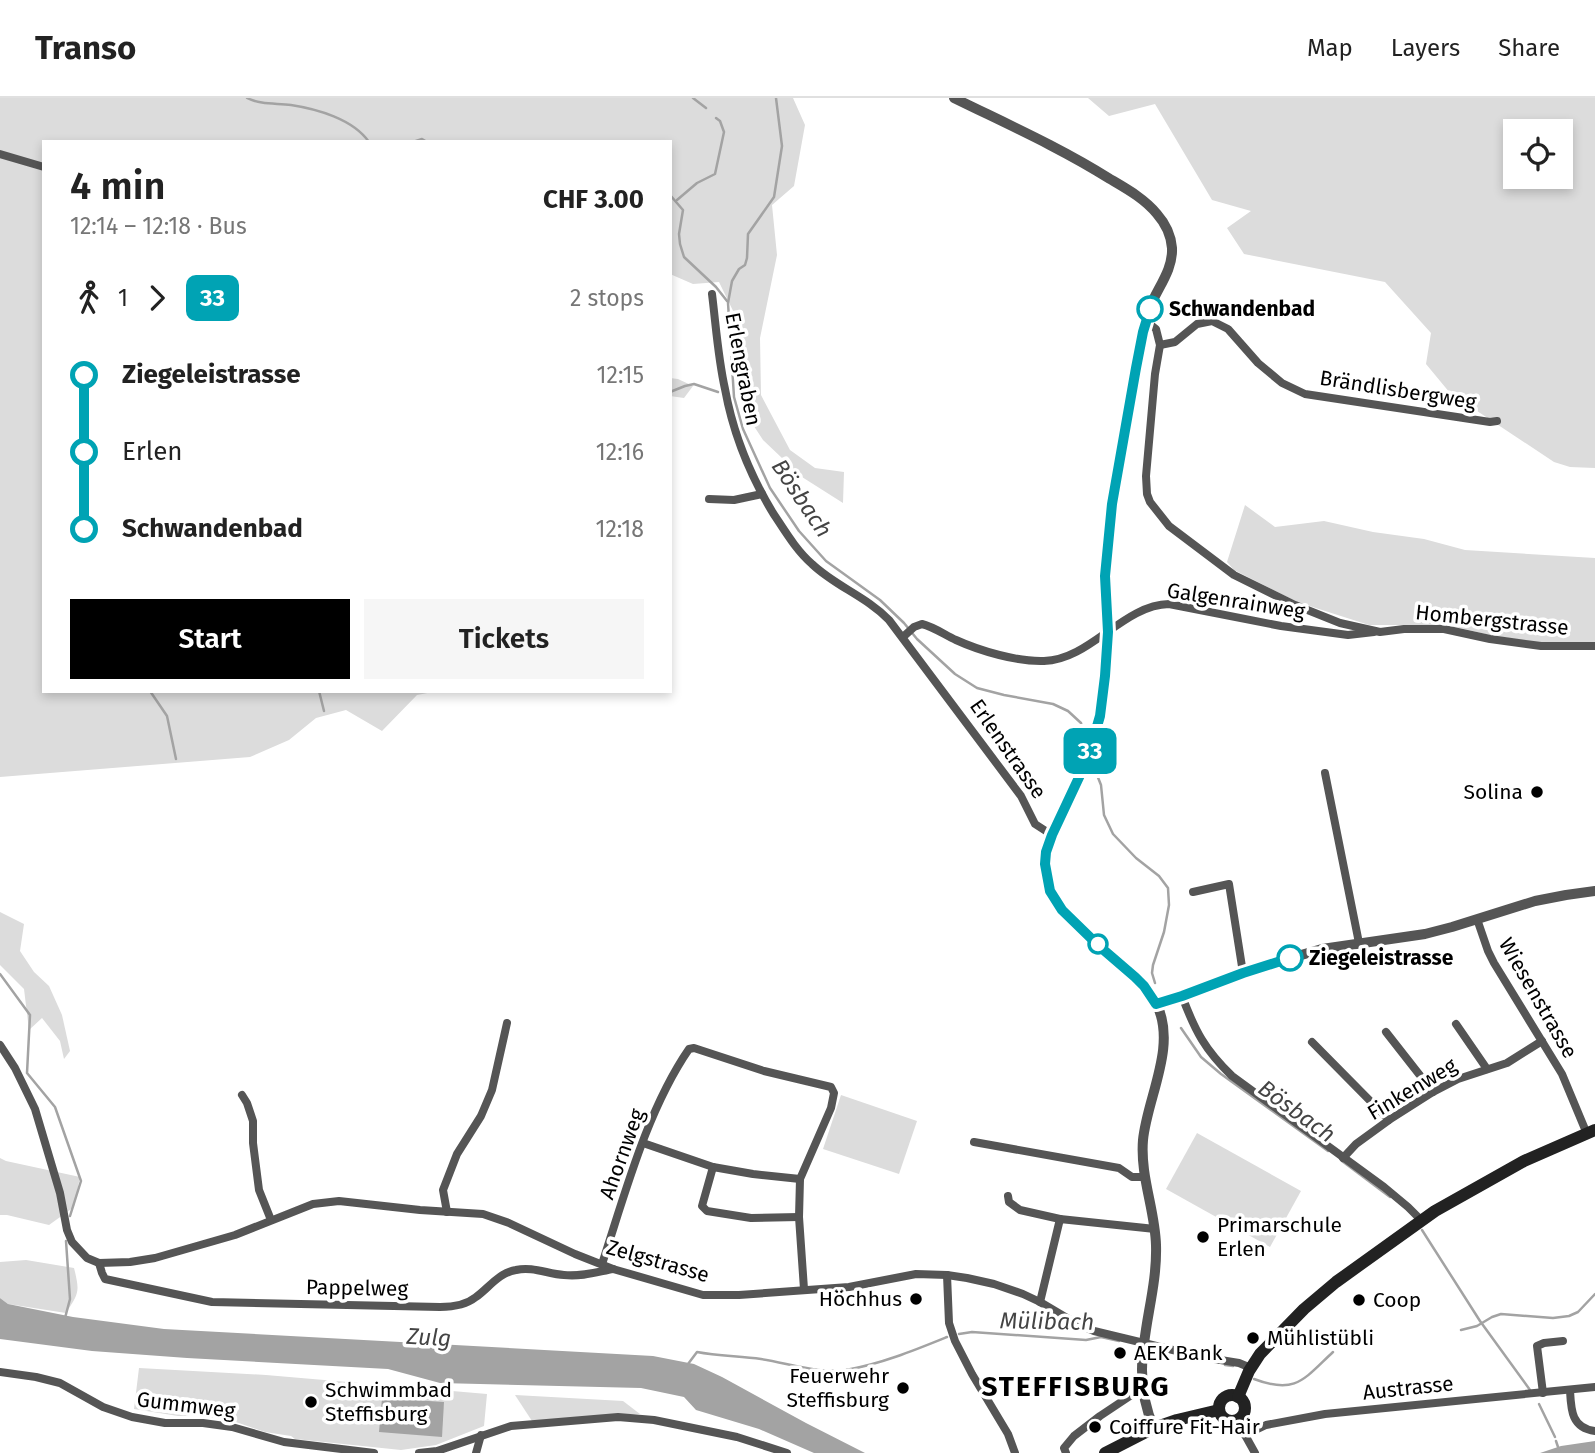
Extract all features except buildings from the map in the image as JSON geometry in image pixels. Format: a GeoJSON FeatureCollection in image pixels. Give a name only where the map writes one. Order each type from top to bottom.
{"type":"FeatureCollection","features":[{"type":"Feature","properties":{"kind":"main road"},"geometry":{"type":"LineString","coordinates":[[1238,1397],[1251,1368],[1272,1342],[1336,1282],[1421,1220],[1513,1167],[1591,1132]]}},
{"type":"Feature","properties":{"kind":"main road"},"geometry":{"type":"LineString","coordinates":[[1231,1395],[1238,1397],[1243,1402],[1242,1415],[1234,1420],[1226,1419],[1219,1410],[1220,1403],[1231,1395]]}},
{"type":"Feature","properties":{"kind":"main road"},"geometry":{"type":"LineString","coordinates":[[1105,1453],[1154,1428],[1219,1410]]}},
{"type":"Feature","properties":{"kind":"street"},"geometry":{"type":"LineString","coordinates":[[954,98],[1072,157],[1136,195],[1159,216],[1171,241],[1171,261],[1167,274],[1145,323],[1112,504],[1105,576],[1108,632],[1104,697],[1097,728],[1082,771],[1046,852],[1045,873],[1057,904],[1144,986],[1156,1004],[1161,1021],[1162,1054],[1144,1132],[1143,1149],[1145,1177],[1155,1229],[1156,1259],[1143,1342],[1144,1392],[1154,1428]]}},
{"type":"Feature","properties":{"kind":"street"},"geometry":{"type":"LineString","coordinates":[[0,154],[42,166]]}},
{"type":"Feature","properties":{"kind":"street","name":"Erlengraben"},"geometry":{"type":"LineString","coordinates":[[712,294],[724,387],[741,446],[762,494],[803,556],[822,573],[908,632]]}},
{"type":"Feature","properties":{"kind":"street","name":"Brändlisbergweg"},"geometry":{"type":"LineString","coordinates":[[1160,345],[1175,342],[1197,324],[1212,321],[1228,329],[1258,363],[1282,383],[1305,394],[1417,412],[1497,421]]}},
{"type":"Feature","properties":{"kind":"street"},"geometry":{"type":"LineString","coordinates":[[1145,323],[1156,329],[1160,345]]}},
{"type":"Feature","properties":{"kind":"street","name":"Hombergstrasse"},"geometry":{"type":"LineString","coordinates":[[1160,345],[1154,374],[1147,494],[1155,510],[1169,526],[1234,575],[1295,605],[1340,623],[1380,632],[1444,629],[1541,646],[1595,646]]}},
{"type":"Feature","properties":{"kind":"street"},"geometry":{"type":"LineString","coordinates":[[709,499],[734,500],[762,494]]}},
{"type":"Feature","properties":{"kind":"street","name":"Galgenrainweg"},"geometry":{"type":"LineString","coordinates":[[908,632],[919,624],[926,624],[986,652],[1042,661],[1070,656],[1144,609],[1159,604],[1182,605],[1280,626],[1348,635],[1380,632]]}},
{"type":"Feature","properties":{"kind":"street","name":"Erlenstrasse"},"geometry":{"type":"LineString","coordinates":[[908,632],[1021,796],[1035,824],[1052,835]]}},
{"type":"Feature","properties":{"kind":"street"},"geometry":{"type":"LineString","coordinates":[[1325,773],[1359,943]]}},
{"type":"Feature","properties":{"kind":"street"},"geometry":{"type":"LineString","coordinates":[[1193,892],[1229,884],[1243,973]]}},
{"type":"Feature","properties":{"kind":"street"},"geometry":{"type":"LineString","coordinates":[[1156,1004],[1322,949],[1425,934],[1535,901],[1595,891]]}},
{"type":"Feature","properties":{"kind":"street","name":"Wiesenstrasse"},"geometry":{"type":"LineString","coordinates":[[1477,919],[1493,962],[1562,1074],[1591,1132]]}},
{"type":"Feature","properties":{"kind":"street"},"geometry":{"type":"LineString","coordinates":[[1182,996],[1197,1033],[1232,1076],[1384,1187],[1421,1220]]}},
{"type":"Feature","properties":{"kind":"street"},"geometry":{"type":"LineString","coordinates":[[447,1212],[443,1190],[457,1154],[481,1116],[492,1090],[507,1023]]}},
{"type":"Feature","properties":{"kind":"street"},"geometry":{"type":"LineString","coordinates":[[1456,1024],[1487,1069]]}},
{"type":"Feature","properties":{"kind":"street"},"geometry":{"type":"LineString","coordinates":[[1386,1031],[1433,1092]]}},
{"type":"Feature","properties":{"kind":"street","name":"Finkenweg"},"geometry":{"type":"LineString","coordinates":[[1343,1158],[1356,1144],[1433,1092],[1458,1079],[1507,1063],[1542,1041]]}},
{"type":"Feature","properties":{"kind":"street"},"geometry":{"type":"LineString","coordinates":[[1312,1042],[1389,1120]]}},
{"type":"Feature","properties":{"kind":"street"},"geometry":{"type":"LineString","coordinates":[[0,1045],[15,1068],[35,1109],[72,1242],[87,1258],[100,1263]]}},
{"type":"Feature","properties":{"kind":"street","name":"Ahornweg"},"geometry":{"type":"LineString","coordinates":[[602,1264],[657,1107],[689,1049],[694,1048],[831,1087],[834,1093],[831,1108],[800,1179]]}},
{"type":"Feature","properties":{"kind":"street"},"geometry":{"type":"LineString","coordinates":[[242,1095],[253,1121],[259,1190],[271,1220]]}},
{"type":"Feature","properties":{"kind":"street"},"geometry":{"type":"LineString","coordinates":[[974,1142],[1119,1168],[1132,1177],[1145,1177]]}},
{"type":"Feature","properties":{"kind":"street"},"geometry":{"type":"LineString","coordinates":[[643,1143],[713,1167],[800,1179],[799,1217],[804,1289]]}},
{"type":"Feature","properties":{"kind":"street"},"geometry":{"type":"LineString","coordinates":[[713,1167],[702,1206],[707,1210],[751,1218],[799,1217]]}},
{"type":"Feature","properties":{"kind":"street"},"geometry":{"type":"LineString","coordinates":[[1008,1196],[1009,1202],[1020,1210],[1060,1220],[1155,1229]]}},
{"type":"Feature","properties":{"kind":"street","name":"Zelgstrasse"},"geometry":{"type":"LineString","coordinates":[[100,1263],[155,1258],[234,1235],[313,1204],[339,1201],[483,1214],[613,1269],[703,1295],[849,1287],[916,1274],[947,1275],[994,1284],[1040,1302],[1088,1329],[1251,1368]]}},
{"type":"Feature","properties":{"kind":"street"},"geometry":{"type":"LineString","coordinates":[[1040,1302],[1060,1220]]}},
{"type":"Feature","properties":{"kind":"street","name":"Pappelweg"},"geometry":{"type":"LineString","coordinates":[[100,1263],[106,1279],[212,1302],[440,1307],[455,1306],[475,1298],[501,1275],[516,1269],[583,1275],[613,1269]]}},
{"type":"Feature","properties":{"kind":"street"},"geometry":{"type":"LineString","coordinates":[[947,1275],[949,1323],[955,1341],[1008,1434],[1015,1453]]}},
{"type":"Feature","properties":{"kind":"street"},"geometry":{"type":"LineString","coordinates":[[1543,1393],[1538,1346],[1563,1341]]}},
{"type":"Feature","properties":{"kind":"street","name":"Gummweg"},"geometry":{"type":"LineString","coordinates":[[0,1372],[60,1383],[103,1408],[132,1417],[165,1423],[203,1423],[232,1427],[284,1442],[374,1453]]}},
{"type":"Feature","properties":{"kind":"street","name":"Austrasse"},"geometry":{"type":"LineString","coordinates":[[1245,1435],[1266,1425],[1325,1414],[1595,1387]]}},
{"type":"Feature","properties":{"kind":"street"},"geometry":{"type":"LineString","coordinates":[[1570,1390],[1574,1417],[1583,1428],[1595,1431]]}},
{"type":"Feature","properties":{"kind":"street"},"geometry":{"type":"LineString","coordinates":[[1066,1453],[1065,1448],[1074,1436],[1133,1394],[1144,1392]]}},
{"type":"Feature","properties":{"kind":"street"},"geometry":{"type":"LineString","coordinates":[[419,1453],[437,1451],[511,1426],[618,1417],[654,1420],[737,1437],[787,1453]]}},
{"type":"Feature","properties":{"kind":"street"},"geometry":{"type":"LineString","coordinates":[[1237,1419],[1255,1453]]}},
{"type":"Feature","properties":{"kind":"street"},"geometry":{"type":"LineString","coordinates":[[476,1453],[481,1436]]}},
{"type":"Feature","properties":{"kind":"shaded area"},"geometry":{"type":"Polygon","coordinates":[[[0,98],[793,98],[805,125],[794,186],[772,205],[777,255],[760,338],[761,395],[790,450],[815,468],[844,472],[843,503],[802,477],[763,440],[748,417],[737,319],[719,282],[693,284],[672,275],[672,140],[42,140],[42,693],[428,693],[417,695],[382,731],[346,710],[316,718],[289,740],[250,757],[0,777],[0,98]]]}},
{"type":"Feature","properties":{"kind":"shaded area"},"geometry":{"type":"Polygon","coordinates":[[[1088,98],[1595,98],[1595,468],[1570,467],[1554,462],[1450,393],[1426,364],[1431,333],[1385,282],[1244,254],[1227,228],[1251,211],[1212,200],[1155,104],[1109,116],[1088,98]]]}},
{"type":"Feature","properties":{"kind":"shaded area"},"geometry":{"type":"Polygon","coordinates":[[[672,378],[693,386],[684,398],[672,396],[672,378]]]}},
{"type":"Feature","properties":{"kind":"shaded area"},"geometry":{"type":"Polygon","coordinates":[[[1245,505],[1275,527],[1324,521],[1373,532],[1424,539],[1465,550],[1595,558],[1595,643],[1541,643],[1447,625],[1369,625],[1297,602],[1234,570],[1227,562],[1245,505]]]}},
{"type":"Feature","properties":{"kind":"shaded area"},"geometry":{"type":"Polygon","coordinates":[[[0,912],[24,924],[20,951],[34,972],[49,986],[62,1015],[70,1051],[64,1059],[60,1041],[42,1018],[29,1030],[24,989],[0,965],[0,912]]]}},
{"type":"Feature","properties":{"kind":"shaded area"},"geometry":{"type":"Polygon","coordinates":[[[841,1095],[917,1121],[899,1174],[823,1149],[841,1095]]]}},
{"type":"Feature","properties":{"kind":"shaded area"},"geometry":{"type":"Polygon","coordinates":[[[1197,1133],[1301,1191],[1270,1247],[1166,1189],[1197,1133]]]}},
{"type":"Feature","properties":{"kind":"shaded area"},"geometry":{"type":"Polygon","coordinates":[[[0,1158],[80,1177],[74,1207],[49,1225],[0,1215],[0,1158]]]}},
{"type":"Feature","properties":{"kind":"shaded area"},"geometry":{"type":"Polygon","coordinates":[[[26,1260],[74,1268],[77,1292],[66,1313],[8,1304],[0,1298],[0,1262],[26,1260]]]}},
{"type":"Feature","properties":{"kind":"shaded area"},"geometry":{"type":"Polygon","coordinates":[[[0,1298],[8,1304],[73,1317],[164,1329],[653,1356],[694,1364],[865,1453],[814,1453],[759,1429],[696,1410],[684,1397],[641,1388],[440,1383],[388,1369],[92,1351],[0,1339],[0,1298]]]}},
{"type":"Feature","properties":{"kind":"shaded area","name":"Schwimmbad Steffisburg"},"geometry":{"type":"Polygon","coordinates":[[[139,1368],[266,1375],[487,1394],[484,1426],[436,1445],[401,1450],[295,1439],[233,1421],[134,1409],[139,1368]]]}},
{"type":"Feature","properties":{"kind":"shaded area"},"geometry":{"type":"Polygon","coordinates":[[[515,1395],[623,1401],[640,1414],[532,1421],[515,1395]]]}},
{"type":"Feature","properties":{"kind":"shaded area"},"geometry":{"type":"Polygon","coordinates":[[[382,1398],[444,1402],[442,1437],[379,1432],[382,1398]]]}},
{"type":"Feature","properties":{"kind":"shaded area"},"geometry":{"type":"Polygon","coordinates":[[[1595,1441],[1595,1453],[1540,1453],[1561,1446],[1595,1441]]]}},
{"type":"Feature","properties":{"kind":"waterway"},"geometry":{"type":"LineString","coordinates":[[247,98],[323,112],[354,127],[367,140]]}},
{"type":"Feature","properties":{"kind":"waterway"},"geometry":{"type":"LineString","coordinates":[[693,98],[706,108]]}},
{"type":"Feature","properties":{"kind":"waterway","name":"Bösbach"},"geometry":{"type":"LineString","coordinates":[[776,98],[782,146],[774,197],[748,234],[745,265],[739,269],[732,281],[728,303],[734,397],[743,429],[770,488],[799,531],[826,561],[880,600],[955,674],[977,688],[1053,704],[1068,711],[1081,723],[1086,742]]}},
{"type":"Feature","properties":{"kind":"waterway"},"geometry":{"type":"LineString","coordinates":[[677,200],[697,183],[715,174],[724,132],[716,118]]}},
{"type":"Feature","properties":{"kind":"waterway"},"geometry":{"type":"LineString","coordinates":[[419,140],[424,140]]}},
{"type":"Feature","properties":{"kind":"waterway"},"geometry":{"type":"LineString","coordinates":[[672,197],[683,210],[679,234],[684,257],[727,301]]}},
{"type":"Feature","properties":{"kind":"waterway"},"geometry":{"type":"LineString","coordinates":[[672,391],[694,384],[718,392]]}},
{"type":"Feature","properties":{"kind":"waterway"},"geometry":{"type":"LineString","coordinates":[[151,693],[167,716],[176,759]]}},
{"type":"Feature","properties":{"kind":"waterway"},"geometry":{"type":"LineString","coordinates":[[320,693],[324,711]]}},
{"type":"Feature","properties":{"kind":"waterway","name":"Bösbach"},"geometry":{"type":"LineString","coordinates":[[1093,765],[1101,785],[1104,815],[1113,834],[1136,858],[1159,876],[1168,888],[1169,905],[1164,932],[1153,965],[1155,983]]}},
{"type":"Feature","properties":{"kind":"waterway"},"geometry":{"type":"LineString","coordinates":[[0,974],[30,1015],[27,1073],[55,1107],[81,1181],[70,1216]]}},
{"type":"Feature","properties":{"kind":"waterway","name":"Bösbach"},"geometry":{"type":"LineString","coordinates":[[1181,1028],[1201,1057],[1221,1074],[1328,1151]]}},
{"type":"Feature","properties":{"kind":"waterway","name":"Bösbach"},"geometry":{"type":"LineString","coordinates":[[1342,1161],[1390,1197]]}},
{"type":"Feature","properties":{"kind":"waterway","name":"Bösbach"},"geometry":{"type":"LineString","coordinates":[[1422,1230],[1480,1321],[1530,1390]]}},
{"type":"Feature","properties":{"kind":"waterway"},"geometry":{"type":"LineString","coordinates":[[65,1318],[70,1299],[66,1241]]}},
{"type":"Feature","properties":{"kind":"waterway","name":"Mülibach"},"geometry":{"type":"LineString","coordinates":[[1461,1330],[1477,1326],[1501,1314],[1553,1318],[1569,1316],[1578,1312],[1595,1294]]}},
{"type":"Feature","properties":{"kind":"waterway","name":"Mülibach"},"geometry":{"type":"LineString","coordinates":[[959,1334],[972,1332],[1086,1340],[1101,1337],[1119,1341]]}},
{"type":"Feature","properties":{"kind":"waterway","name":"Mülibach"},"geometry":{"type":"LineString","coordinates":[[688,1364],[697,1352],[761,1359],[814,1369],[846,1370],[910,1352],[947,1337]]}},
{"type":"Feature","properties":{"kind":"waterway","name":"Mülibach"},"geometry":{"type":"LineString","coordinates":[[1254,1379],[1268,1384],[1290,1385],[1306,1377],[1333,1352]]}},
{"type":"Feature","properties":{"kind":"waterway","name":"Mülibach"},"geometry":{"type":"LineString","coordinates":[[1225,1365],[1233,1366]]}},
{"type":"Feature","properties":{"kind":"waterway","name":"Bösbach"},"geometry":{"type":"LineString","coordinates":[[1539,1404],[1555,1437]]}},
{"type":"Feature","properties":{"kind":"waterway","name":"Bösbach"},"geometry":{"type":"LineString","coordinates":[[1556,1441],[1560,1453]]}},
{"type":"Feature","properties":{"kind":"bus line","name":"33"},"geometry":{"type":"LineString","coordinates":[[1150,309],[1143,332],[1112,504],[1105,576],[1108,632],[1104,697],[1097,728],[1082,771],[1048,846],[1045,873],[1053,898],[1062,910],[1144,986],[1156,1004],[1290,958]]}},
{"type":"Feature","properties":{"kind":"place","name":"Schwandenbad"},"geometry":{"type":"Point","coordinates":[1150,309]}},
{"type":"Feature","properties":{"kind":"place","name":"Solina"},"geometry":{"type":"Point","coordinates":[1537,792]}},
{"type":"Feature","properties":{"kind":"place","name":"Ziegeleistrasse"},"geometry":{"type":"Point","coordinates":[1290,958]}},
{"type":"Feature","properties":{"kind":"place","name":"Primarschule Erlen"},"geometry":{"type":"Point","coordinates":[1203,1237]}},
{"type":"Feature","properties":{"kind":"place","name":"Höchhus"},"geometry":{"type":"Point","coordinates":[916,1299]}},
{"type":"Feature","properties":{"kind":"place","name":"Coop"},"geometry":{"type":"Point","coordinates":[1359,1300]}},
{"type":"Feature","properties":{"kind":"place","name":"Mühlistübli"},"geometry":{"type":"Point","coordinates":[1253,1338]}},
{"type":"Feature","properties":{"kind":"place","name":"AEK Bank"},"geometry":{"type":"Point","coordinates":[1120,1353]}},
{"type":"Feature","properties":{"kind":"place","name":"Feuerwehr Steffisburg"},"geometry":{"type":"Point","coordinates":[903,1388]}},
{"type":"Feature","properties":{"kind":"place","name":"Schwimmbad Steffisburg"},"geometry":{"type":"Point","coordinates":[311,1402]}},
{"type":"Feature","properties":{"kind":"place","name":"Coiffure Fit-Hair"},"geometry":{"type":"Point","coordinates":[1095,1427]}},
{"type":"Feature","properties":{"kind":"district","name":"STEFFISBURG"},"geometry":{"type":"Point","coordinates":[1076,1386]}},
{"type":"Feature","properties":{"kind":"water label","name":"Zulg"},"geometry":{"type":"Point","coordinates":[429,1337]}}]}
